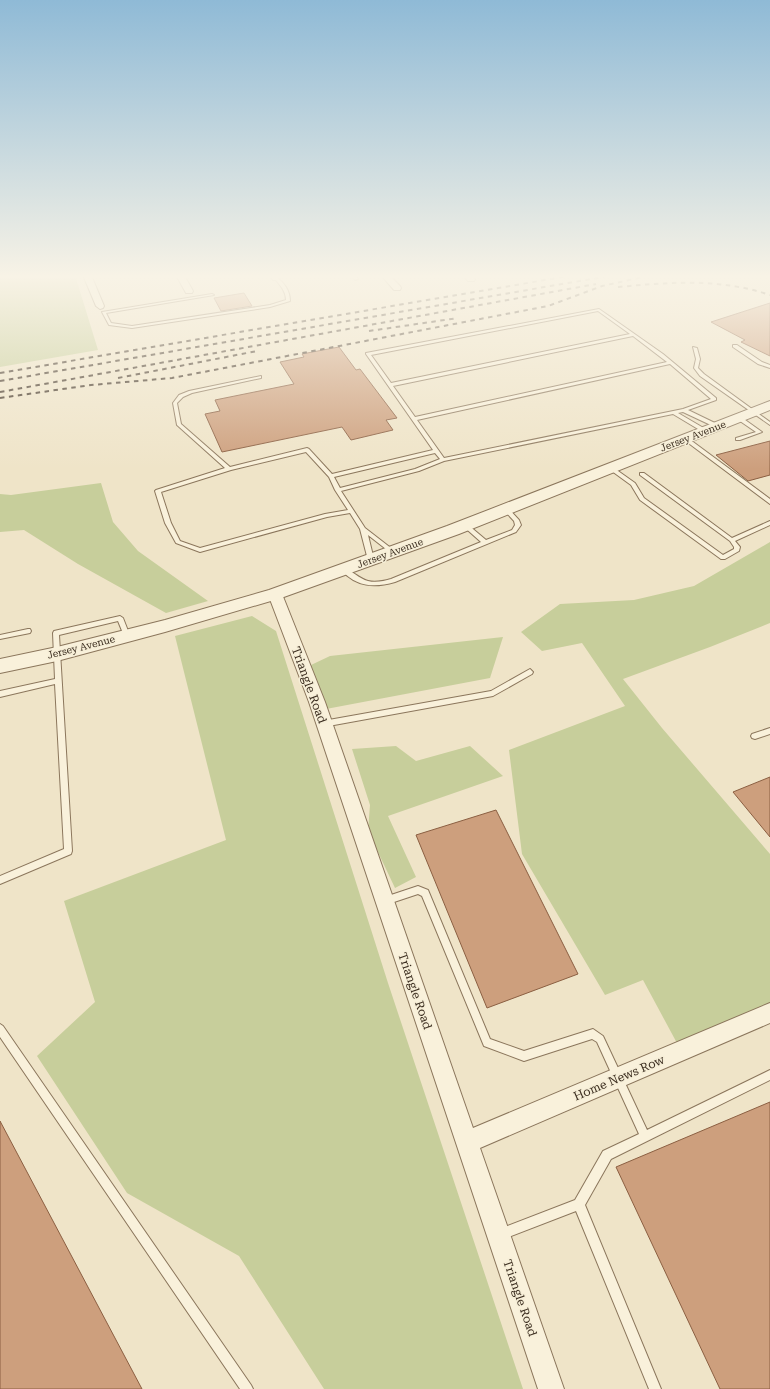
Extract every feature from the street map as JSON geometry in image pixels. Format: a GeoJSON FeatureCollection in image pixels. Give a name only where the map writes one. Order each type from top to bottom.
{"type":"FeatureCollection","features":[{"type":"Feature","properties":{"kind":"street","name":"Jersey Avenue"},"geometry":{"type":"LineString","coordinates":[[0,666],[57,654],[127,636],[210,614],[275,594],[465,525],[711,428],[756,417],[770,405]]}},
{"type":"Feature","properties":{"kind":"street","name":"Triangle Road"},"geometry":{"type":"LineString","coordinates":[[275,594],[316,702],[551,1389]]}},
{"type":"Feature","properties":{"kind":"street","name":"Home News Row"},"geometry":{"type":"LineString","coordinates":[[467,1142],[770,1013]]}},
{"type":"Feature","properties":{"kind":"lane"},"geometry":{"type":"LineString","coordinates":[[442,340],[368,354],[443,460]]}},
{"type":"Feature","properties":{"kind":"lane"},"geometry":{"type":"LineString","coordinates":[[389,384],[609,340]]}},
{"type":"Feature","properties":{"kind":"lane"},"geometry":{"type":"LineString","coordinates":[[338,490],[417,470],[443,460],[684,410],[714,399],[639,340]]}},
{"type":"Feature","properties":{"kind":"lane"},"geometry":{"type":"LineString","coordinates":[[735,346],[760,363],[770,367]]}},
{"type":"Feature","properties":{"kind":"lane"},"geometry":{"type":"LineString","coordinates":[[695,348],[698,359],[696,368],[710,382],[756,417],[770,424]]}},
{"type":"Feature","properties":{"kind":"lane"},"geometry":{"type":"LineString","coordinates":[[751,356],[770,361]]}},
{"type":"Feature","properties":{"kind":"lane"},"geometry":{"type":"LineString","coordinates":[[414,419],[670,363]]}},
{"type":"Feature","properties":{"kind":"lane"},"geometry":{"type":"LineString","coordinates":[[229,469],[179,424],[175,403],[181,396],[191,392],[259,377]]}},
{"type":"Feature","properties":{"kind":"lane"},"geometry":{"type":"LineString","coordinates":[[684,410],[711,428]]}},
{"type":"Feature","properties":{"kind":"lane"},"geometry":{"type":"LineString","coordinates":[[674,412],[711,428]]}},
{"type":"Feature","properties":{"kind":"lane"},"geometry":{"type":"LineString","coordinates":[[738,439],[760,432],[756,417]]}},
{"type":"Feature","properties":{"kind":"lane"},"geometry":{"type":"LineString","coordinates":[[685,438],[770,502]]}},
{"type":"Feature","properties":{"kind":"lane"},"geometry":{"type":"LineString","coordinates":[[351,510],[327,515],[200,550],[178,542],[168,523],[158,491],[229,469],[307,450],[331,476],[338,490],[351,510],[363,529],[371,560]]}},
{"type":"Feature","properties":{"kind":"lane"},"geometry":{"type":"LineString","coordinates":[[331,476],[436,451]]}},
{"type":"Feature","properties":{"kind":"lane"},"geometry":{"type":"LineString","coordinates":[[611,468],[633,484],[642,499],[723,558],[737,550],[737,547],[732,540],[642,474]]}},
{"type":"Feature","properties":{"kind":"lane"},"geometry":{"type":"LineString","coordinates":[[344,570],[360,582],[367,584],[379,585],[393,581],[514,531],[518,526],[517,521],[506,509]]}},
{"type":"Feature","properties":{"kind":"lane"},"geometry":{"type":"LineString","coordinates":[[732,540],[770,523]]}},
{"type":"Feature","properties":{"kind":"lane"},"geometry":{"type":"LineString","coordinates":[[465,525],[485,543]]}},
{"type":"Feature","properties":{"kind":"lane"},"geometry":{"type":"LineString","coordinates":[[363,529],[393,552]]}},
{"type":"Feature","properties":{"kind":"lane"},"geometry":{"type":"LineString","coordinates":[[0,637],[28,631]]}},
{"type":"Feature","properties":{"kind":"lane"},"geometry":{"type":"LineString","coordinates":[[0,880],[68,851],[57,654]]}},
{"type":"Feature","properties":{"kind":"lane"},"geometry":{"type":"LineString","coordinates":[[323,724],[493,693],[530,672]]}},
{"type":"Feature","properties":{"kind":"lane"},"geometry":{"type":"LineString","coordinates":[[0,694],[58,681]]}},
{"type":"Feature","properties":{"kind":"lane"},"geometry":{"type":"LineString","coordinates":[[755,736],[770,731]]}},
{"type":"Feature","properties":{"kind":"lane"},"geometry":{"type":"LineString","coordinates":[[384,901],[418,890],[425,893],[487,1043],[524,1056],[593,1034],[600,1040],[645,1136]]}},
{"type":"Feature","properties":{"kind":"lane"},"geometry":{"type":"LineString","coordinates":[[0,1029],[247,1389]]}},
{"type":"Feature","properties":{"kind":"lane"},"geometry":{"type":"LineString","coordinates":[[499,1235],[578,1204],[607,1155],[770,1074]]}},
{"type":"Feature","properties":{"kind":"lane"},"geometry":{"type":"LineString","coordinates":[[578,1204],[655,1389]]}},
{"type":"Feature","properties":{"kind":"green space"},"geometry":{"type":"Polygon","coordinates":[[[0,340],[95,340],[98,350],[0,367],[0,340]]]}},
{"type":"Feature","properties":{"kind":"green space"},"geometry":{"type":"Polygon","coordinates":[[[101,483],[113,522],[138,551],[208,601],[166,613],[78,564],[24,530],[0,532],[0,494],[11,495],[101,483]]]}},
{"type":"Feature","properties":{"kind":"green space"},"geometry":{"type":"Polygon","coordinates":[[[770,542],[770,623],[623,679],[662,728],[770,854],[770,1006],[678,1045],[643,980],[605,995],[522,854],[509,750],[625,706],[582,643],[542,651],[521,632],[560,604],[634,600],[694,586],[770,542]]]}},
{"type":"Feature","properties":{"kind":"green space"},"geometry":{"type":"Polygon","coordinates":[[[252,616],[276,631],[388,983],[523,1389],[324,1389],[239,1256],[127,1193],[37,1056],[95,1002],[64,901],[226,840],[175,636],[252,616]]]}},
{"type":"Feature","properties":{"kind":"green space"},"geometry":{"type":"Polygon","coordinates":[[[503,637],[490,678],[326,709],[311,665],[330,656],[503,637]]]}},
{"type":"Feature","properties":{"kind":"green space"},"geometry":{"type":"Polygon","coordinates":[[[396,746],[416,761],[470,746],[503,776],[388,816],[416,877],[395,888],[368,831],[370,805],[352,749],[396,746]]]}},
{"type":"Feature","properties":{"kind":"building"},"geometry":{"type":"Polygon","coordinates":[[[745,340],[770,340],[770,356],[741,342],[745,340]]]}},
{"type":"Feature","properties":{"kind":"building"},"geometry":{"type":"Polygon","coordinates":[[[339,347],[356,370],[360,369],[397,418],[386,420],[393,430],[351,440],[342,427],[222,452],[205,414],[220,411],[215,400],[294,384],[280,362],[304,357],[302,354],[339,347]]]}},
{"type":"Feature","properties":{"kind":"building"},"geometry":{"type":"Polygon","coordinates":[[[770,441],[770,475],[748,481],[716,455],[770,441]]]}},
{"type":"Feature","properties":{"kind":"building"},"geometry":{"type":"Polygon","coordinates":[[[770,777],[770,837],[733,792],[770,777]]]}},
{"type":"Feature","properties":{"kind":"building"},"geometry":{"type":"Polygon","coordinates":[[[496,810],[578,974],[487,1008],[416,835],[496,810]]]}},
{"type":"Feature","properties":{"kind":"building"},"geometry":{"type":"Polygon","coordinates":[[[770,1102],[770,1389],[720,1389],[616,1167],[770,1102]]]}},
{"type":"Feature","properties":{"kind":"building"},"geometry":{"type":"Polygon","coordinates":[[[0,1121],[142,1389],[0,1389],[0,1121]]]}},
{"type":"Feature","properties":{"kind":"railway"},"geometry":{"type":"LineString","coordinates":[[0,373],[194,340]]}},
{"type":"Feature","properties":{"kind":"railway"},"geometry":{"type":"LineString","coordinates":[[0,381],[239,340]]}},
{"type":"Feature","properties":{"kind":"railway"},"geometry":{"type":"LineString","coordinates":[[0,392],[288,340]]}},
{"type":"Feature","properties":{"kind":"railway"},"geometry":{"type":"LineString","coordinates":[[0,398],[91,385],[172,378],[371,340]]}},
{"type":"Feature","properties":{"kind":"railway"},"geometry":{"type":"LineString","coordinates":[[118,378],[257,351]]}}]}
